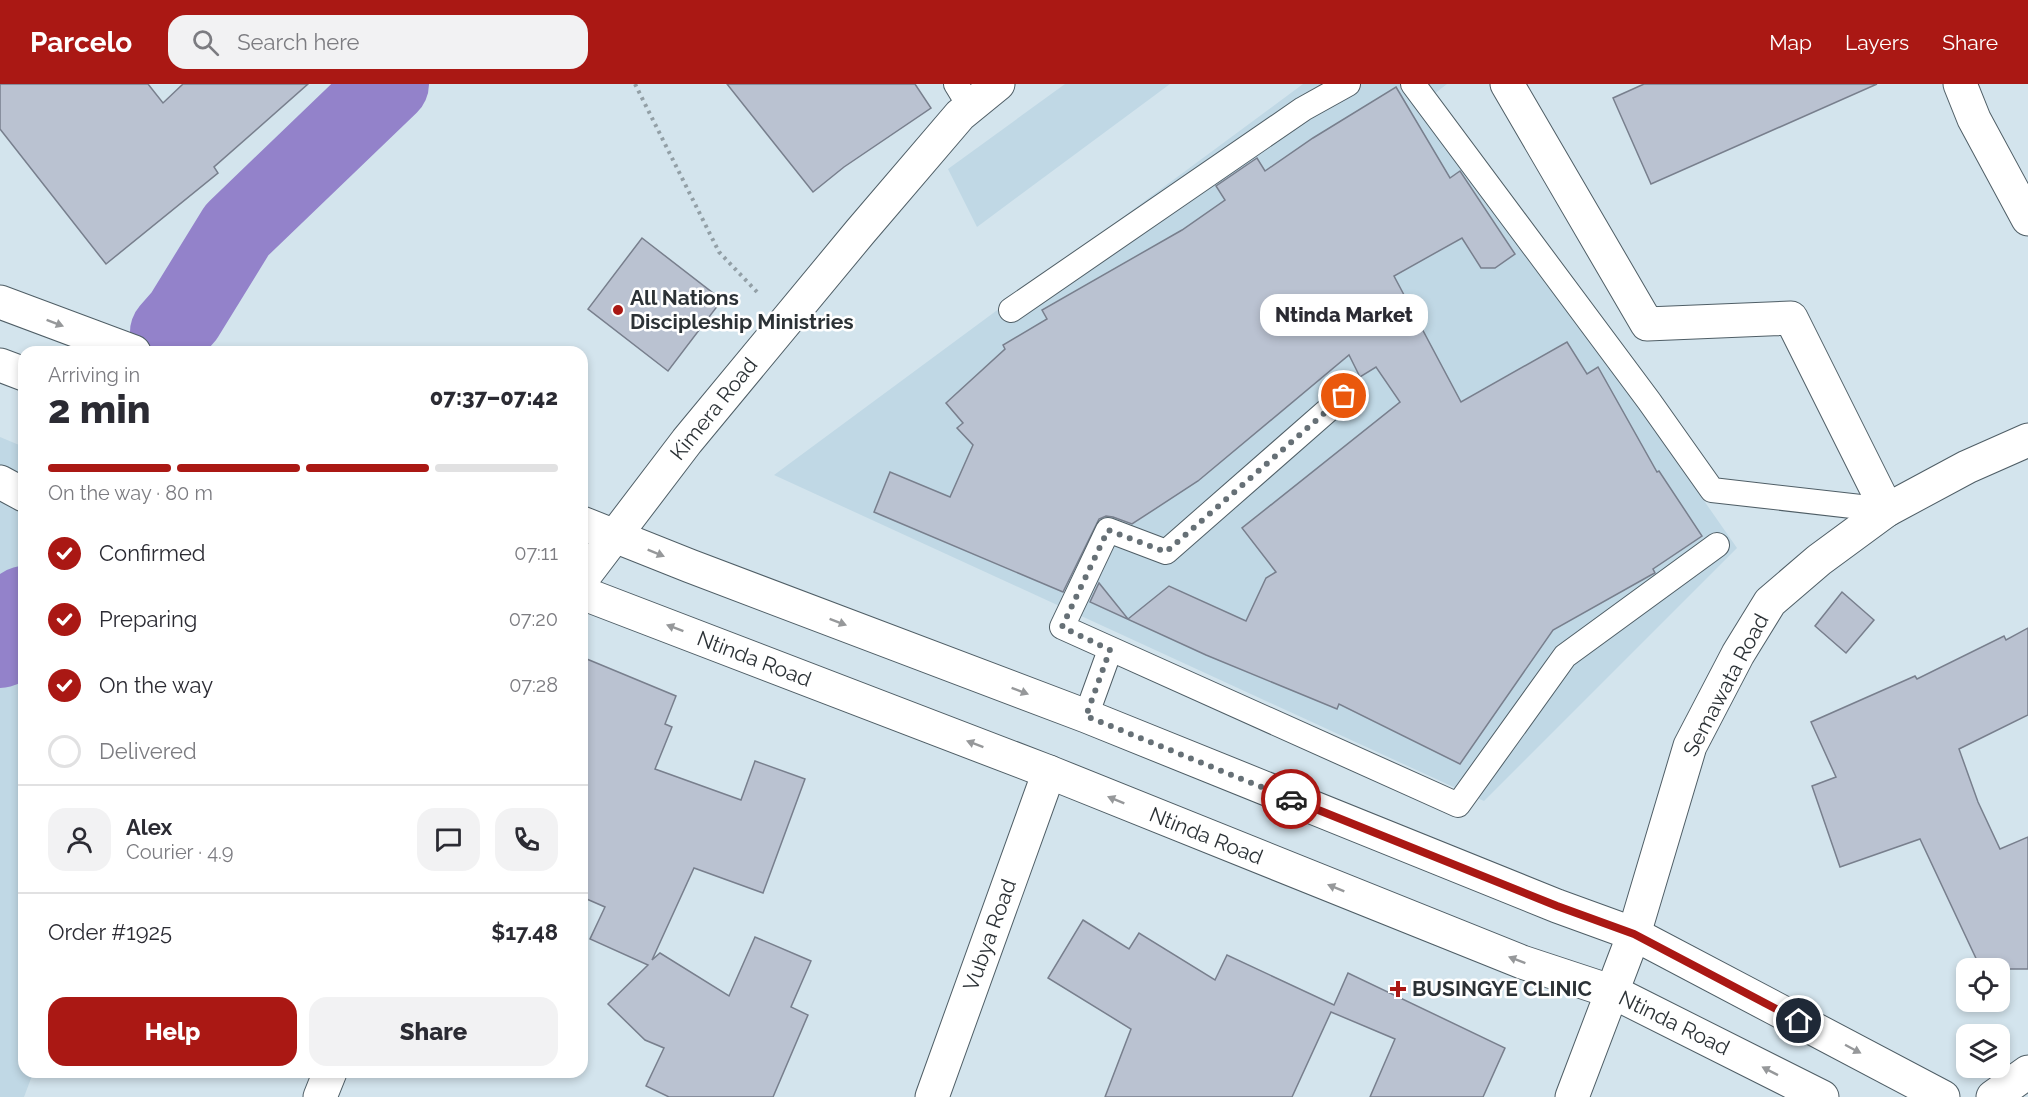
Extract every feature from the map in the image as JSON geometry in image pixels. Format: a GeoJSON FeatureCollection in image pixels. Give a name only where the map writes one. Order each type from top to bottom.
{"type":"FeatureCollection","features":[{"type":"Feature","properties":{"kind":"main road","name":"Kimera Road"},"geometry":{"type":"LineString","coordinates":[[588,571],[687,441],[960,115],[963,95],[998,84]]}},
{"type":"Feature","properties":{"kind":"main road"},"geometry":{"type":"LineString","coordinates":[[1507,84],[1647,324],[1791,318],[1887,510]]}},
{"type":"Feature","properties":{"kind":"main road"},"geometry":{"type":"LineString","coordinates":[[1960,84],[1974,119],[2028,219]]}},
{"type":"Feature","properties":{"kind":"main road"},"geometry":{"type":"LineString","coordinates":[[0,302],[118,346]]}},
{"type":"Feature","properties":{"kind":"main road"},"geometry":{"type":"LineString","coordinates":[[0,364],[18,372]]}},
{"type":"Feature","properties":{"kind":"main road","name":"Semawata Road"},"geometry":{"type":"LineString","coordinates":[[1572,1097],[1634,934],[1690,747],[1737,654],[1770,602],[1819,560],[1887,510],[1967,467],[2028,440]]}},
{"type":"Feature","properties":{"kind":"main road"},"geometry":{"type":"LineString","coordinates":[[0,482],[18,492]]}},
{"type":"Feature","properties":{"kind":"main road"},"geometry":{"type":"LineString","coordinates":[[588,525],[690,567],[1086,716],[1557,906],[1634,934],[1943,1097]]}},
{"type":"Feature","properties":{"kind":"main road","name":"Ntinda Road"},"geometry":{"type":"LineString","coordinates":[[588,595],[1049,772],[1522,962],[1613,992],[1822,1097]]}},
{"type":"Feature","properties":{"kind":"main road","name":"Vubya Road"},"geometry":{"type":"LineString","coordinates":[[932,1097],[1049,772]]}},
{"type":"Feature","properties":{"kind":"main road"},"geometry":{"type":"LineString","coordinates":[[1994,1097],[2028,1072]]}},
{"type":"Feature","properties":{"kind":"main road"},"geometry":{"type":"LineString","coordinates":[[320,1097],[328,1078]]}},
{"type":"Feature","properties":{"kind":"lane"},"geometry":{"type":"LineString","coordinates":[[1011,310],[1303,109],[1348,84]]}},
{"type":"Feature","properties":{"kind":"lane"},"geometry":{"type":"LineString","coordinates":[[1413,84],[1712,490],[1887,510]]}},
{"type":"Feature","properties":{"kind":"lane"},"geometry":{"type":"LineString","coordinates":[[1344,396],[1166,552],[1108,530],[1062,627],[1458,805],[1565,656],[1717,545]]}},
{"type":"Feature","properties":{"kind":"lane"},"geometry":{"type":"LineString","coordinates":[[1086,716],[1110,650]]}},
{"type":"Feature","properties":{"kind":"path"},"geometry":{"type":"LineString","coordinates":[[635,84],[719,252],[786,321]]}},
{"type":"Feature","properties":{"kind":"shaded area"},"geometry":{"type":"Polygon","coordinates":[[[1065,84],[1170,84],[977,227],[948,169],[1065,84]]]}},
{"type":"Feature","properties":{"kind":"shaded area"},"geometry":{"type":"Polygon","coordinates":[[[1303,84],[1447,84],[1425,101],[1737,548],[1484,801],[774,475],[1303,84]]]}},
{"type":"Feature","properties":{"kind":"shaded area"},"geometry":{"type":"Polygon","coordinates":[[[0,437],[18,444],[18,1078],[31,1078],[24,1097],[0,1097],[0,437]]]}},
{"type":"Feature","properties":{"kind":"building"},"geometry":{"type":"Polygon","coordinates":[[[0,84],[148,84],[163,103],[183,84],[308,84],[214,167],[218,173],[106,264],[0,129],[0,84]]]}},
{"type":"Feature","properties":{"kind":"building"},"geometry":{"type":"Polygon","coordinates":[[[727,84],[915,84],[931,108],[844,167],[813,192],[727,84]]]}},
{"type":"Feature","properties":{"kind":"building"},"geometry":{"type":"Polygon","coordinates":[[[1644,84],[1877,84],[1651,184],[1613,98],[1644,84]]]}},
{"type":"Feature","properties":{"kind":"building"},"geometry":{"type":"Polygon","coordinates":[[[1396,87],[1450,178],[1460,171],[1515,254],[1495,268],[1481,268],[1462,238],[1394,276],[1461,402],[1567,342],[1587,374],[1598,367],[1657,472],[1659,471],[1702,536],[1653,569],[1655,573],[1553,630],[1460,764],[1339,704],[1337,709],[1206,655],[1090,602],[1099,583],[1128,619],[1169,586],[1246,621],[1266,578],[1276,572],[1242,528],[1400,402],[1376,367],[1360,377],[1349,355],[1198,481],[1132,524],[1113,517],[1106,516],[1099,519],[1063,592],[874,512],[890,472],[950,497],[973,445],[957,428],[963,423],[946,403],[1005,349],[1003,345],[1047,319],[1042,310],[1182,230],[1225,200],[1216,186],[1257,158],[1265,171],[1313,138],[1396,87]]]}},
{"type":"Feature","properties":{"kind":"building"},"geometry":{"type":"Polygon","coordinates":[[[642,238],[722,300],[668,371],[588,309],[642,238]]]}},
{"type":"Feature","properties":{"kind":"building"},"geometry":{"type":"Polygon","coordinates":[[[1842,592],[1874,620],[1846,653],[1815,626],[1842,592]]]}},
{"type":"Feature","properties":{"kind":"building"},"geometry":{"type":"Polygon","coordinates":[[[2028,628],[2028,715],[1959,749],[1978,802],[2000,849],[2028,837],[2028,969],[2010,969],[2010,958],[1976,958],[1920,839],[1840,867],[1812,786],[1836,777],[1811,722],[1915,676],[1917,679],[2004,636],[2006,640],[2028,628]]]}},
{"type":"Feature","properties":{"kind":"building"},"geometry":{"type":"Polygon","coordinates":[[[588,659],[676,696],[665,724],[672,727],[655,769],[741,800],[755,761],[805,779],[763,893],[694,868],[652,960],[660,953],[729,996],[755,937],[811,961],[791,1007],[808,1015],[773,1097],[669,1097],[646,1086],[664,1048],[645,1040],[608,1004],[648,965],[590,939],[605,907],[588,900],[588,659]]]}},
{"type":"Feature","properties":{"kind":"building"},"geometry":{"type":"Polygon","coordinates":[[[1083,920],[1129,949],[1139,933],[1215,980],[1227,955],[1334,1005],[1348,973],[1505,1048],[1483,1097],[1370,1097],[1395,1039],[1331,1012],[1292,1097],[1105,1097],[1131,1029],[1048,978],[1083,920]]]}},
{"type":"Feature","properties":{"kind":"waterway"},"geometry":{"type":"LineString","coordinates":[[170,332],[184,316],[237,230],[389,84]]}},
{"type":"Feature","properties":{"kind":"waterway"},"geometry":{"type":"LineString","coordinates":[[0,648],[18,616]]}},
{"type":"Feature","properties":{"kind":"way so far"},"geometry":{"type":"LineString","coordinates":[[1291,799],[1086,716],[1110,650],[1062,627],[1108,530],[1166,552],[1344,396]]}},
{"type":"Feature","properties":{"kind":"place","name":"All Nations Discipleship Ministries"},"geometry":{"type":"Point","coordinates":[618,310]}},
{"type":"Feature","properties":{"kind":"place","name":"Ntinda Market"},"geometry":{"type":"Point","coordinates":[1344,396]}},
{"type":"Feature","properties":{"kind":"place","name":"BUSINGYE CLINIC"},"geometry":{"type":"Point","coordinates":[1398,989]}},
{"type":"Feature","properties":{"kind":"route"},"geometry":{"type":"LineString","coordinates":[[1291,799],[1557,906],[1634,934],[1799,1021]]}}]}
